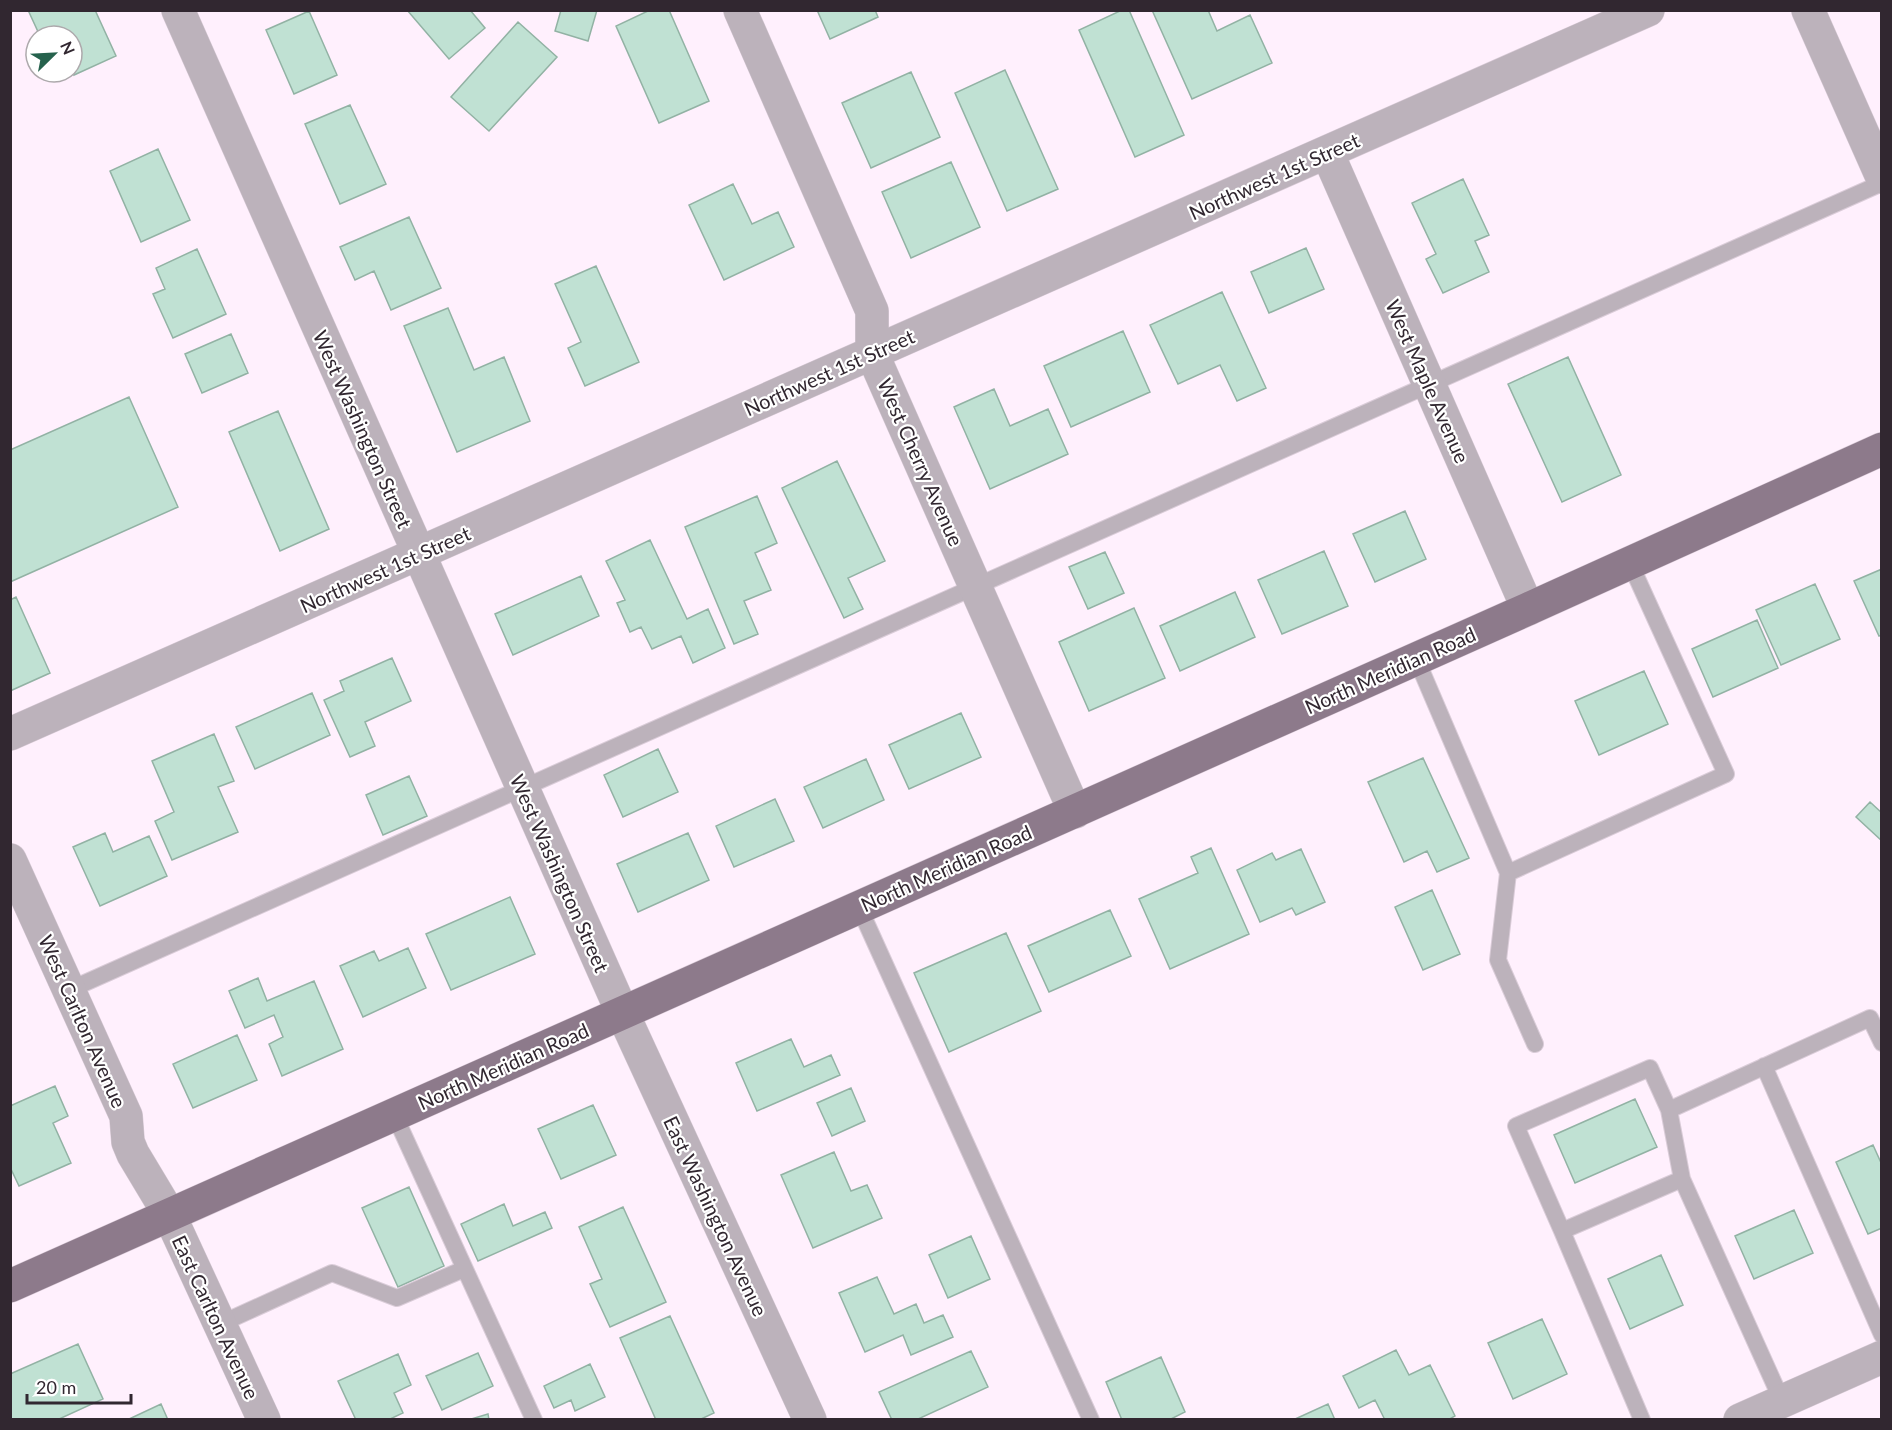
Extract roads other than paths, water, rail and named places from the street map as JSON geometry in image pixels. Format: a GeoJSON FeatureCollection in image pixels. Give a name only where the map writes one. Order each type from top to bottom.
{"type":"FeatureCollection","features":[{"type":"Feature","properties":{"kind":"main road","name":"North Meridian Road"},"geometry":{"type":"LineString","coordinates":[[10,1286],[1075,812],[1881,449]]}},
{"type":"Feature","properties":{"kind":"street","name":"West Washington Street"},"geometry":{"type":"LineString","coordinates":[[178,10],[622,1012]]}},
{"type":"Feature","properties":{"kind":"street","name":"West Cherry Avenue"},"geometry":{"type":"LineString","coordinates":[[740,10],[872,310],[872,353],[1075,812]]}},
{"type":"Feature","properties":{"kind":"street","name":"Northwest 1st Street"},"geometry":{"type":"LineString","coordinates":[[10,734],[1648,10]]}},
{"type":"Feature","properties":{"kind":"street"},"geometry":{"type":"LineString","coordinates":[[1808,10],[1881,177]]}},
{"type":"Feature","properties":{"kind":"street","name":"West Maple Avenue"},"geometry":{"type":"LineString","coordinates":[[1327,152],[1528,609]]}},
{"type":"Feature","properties":{"kind":"street","name":"West Carlton Avenue"},"geometry":{"type":"LineString","coordinates":[[10,860],[126,1116],[128,1142],[133,1154],[169,1214]]}},
{"type":"Feature","properties":{"kind":"street","name":"East Washington Avenue"},"geometry":{"type":"LineString","coordinates":[[622,1012],[810,1419]]}},
{"type":"Feature","properties":{"kind":"street","name":"East Carlton Avenue"},"geometry":{"type":"LineString","coordinates":[[169,1214],[264,1419]]}},
{"type":"Feature","properties":{"kind":"street"},"geometry":{"type":"LineString","coordinates":[[1740,1419],[1881,1357]]}},
{"type":"Feature","properties":{"kind":"lane"},"geometry":{"type":"LineString","coordinates":[[69,990],[977,588],[1881,183]]}},
{"type":"Feature","properties":{"kind":"lane"},"geometry":{"type":"LineString","coordinates":[[1508,873],[1726,774],[1630,563]]}},
{"type":"Feature","properties":{"kind":"lane"},"geometry":{"type":"LineString","coordinates":[[1416,658],[1508,873],[1498,960],[1534,1044]]}},
{"type":"Feature","properties":{"kind":"lane"},"geometry":{"type":"LineString","coordinates":[[858,907],[1091,1419]]}},
{"type":"Feature","properties":{"kind":"lane"},"geometry":{"type":"LineString","coordinates":[[1669,1110],[1870,1018],[1881,1043]]}},
{"type":"Feature","properties":{"kind":"lane"},"geometry":{"type":"LineString","coordinates":[[1764,1066],[1881,1335]]}},
{"type":"Feature","properties":{"kind":"lane"},"geometry":{"type":"LineString","coordinates":[[1642,1419],[1516,1126],[1650,1068],[1669,1110],[1682,1179],[1782,1401]]}},
{"type":"Feature","properties":{"kind":"lane"},"geometry":{"type":"LineString","coordinates":[[394,1114],[534,1419]]}},
{"type":"Feature","properties":{"kind":"lane"},"geometry":{"type":"LineString","coordinates":[[1562,1231],[1682,1179]]}},
{"type":"Feature","properties":{"kind":"lane"},"geometry":{"type":"LineString","coordinates":[[220,1324],[332,1273],[397,1298],[464,1269]]}}]}
